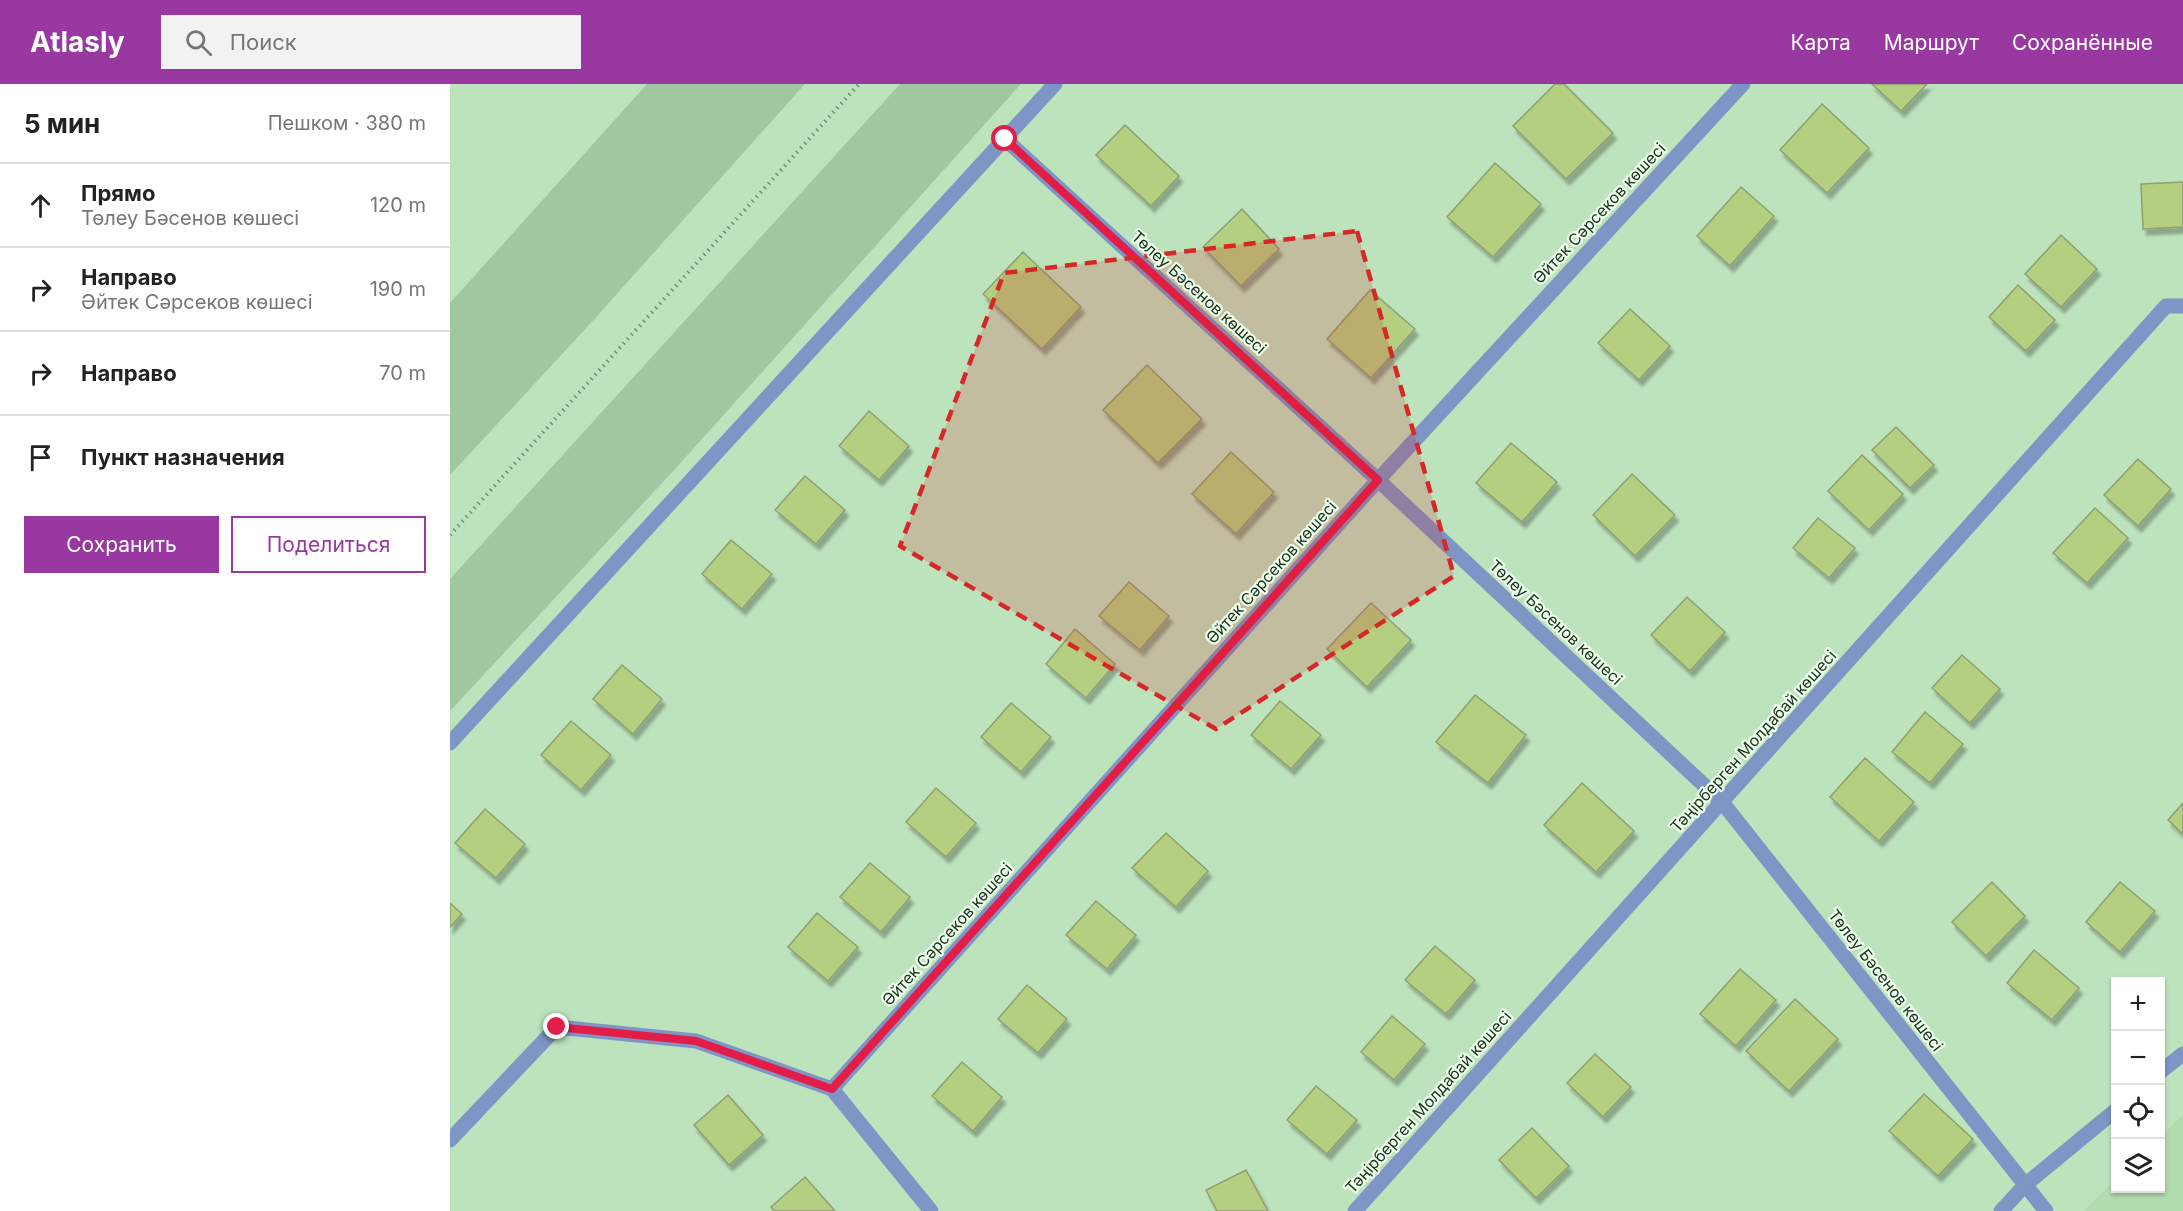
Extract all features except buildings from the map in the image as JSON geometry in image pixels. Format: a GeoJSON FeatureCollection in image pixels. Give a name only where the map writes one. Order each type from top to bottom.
{"type":"FeatureCollection","features":[{"type":"Feature","properties":{"kind":"street"},"geometry":{"type":"LineString","coordinates":[[450,743],[1055,84]]}},
{"type":"Feature","properties":{"kind":"street","name":"Әйтек Сәрсеков көшесі"},"geometry":{"type":"LineString","coordinates":[[832,1089],[1378,480],[1743,84]]}},
{"type":"Feature","properties":{"kind":"street","name":"Төлеу Бәсенов көшесі"},"geometry":{"type":"LineString","coordinates":[[1005,139],[1378,480],[1722,802],[2046,1211]]}},
{"type":"Feature","properties":{"kind":"street","name":"Тәңірберген Молдабай көшесі"},"geometry":{"type":"LineString","coordinates":[[1355,1211],[2166,306],[2183,306]]}},
{"type":"Feature","properties":{"kind":"street"},"geometry":{"type":"LineString","coordinates":[[450,1140],[557,1027],[696,1041],[832,1089],[931,1211]]}},
{"type":"Feature","properties":{"kind":"street"},"geometry":{"type":"LineString","coordinates":[[2165,1068],[2183,1054]]}},
{"type":"Feature","properties":{"kind":"street"},"geometry":{"type":"LineString","coordinates":[[2001,1211],[2025,1185],[2111,1113]]}},
{"type":"Feature","properties":{"kind":"path"},"geometry":{"type":"LineString","coordinates":[[450,535],[859,84]]}},
{"type":"Feature","properties":{"kind":"highlighted area"},"geometry":{"type":"Polygon","coordinates":[[[1357,231],[1454,576],[1216,729],[900,546],[1004,273],[1357,231]]]}},
{"type":"Feature","properties":{"kind":"shaded area"},"geometry":{"type":"Polygon","coordinates":[[[647,84],[805,84],[589,325],[450,475],[450,303],[647,84]]]}},
{"type":"Feature","properties":{"kind":"shaded area"},"geometry":{"type":"Polygon","coordinates":[[[900,84],[1021,84],[675,469],[450,711],[450,579],[900,84]]]}},
{"type":"Feature","properties":{"kind":"shaded area"},"geometry":{"type":"Polygon","coordinates":[[[2183,1114],[2183,1211],[2084,1211],[2111,1184],[2111,1193],[2165,1193],[2165,1132],[2183,1114]]]}},
{"type":"Feature","properties":{"kind":"route"},"geometry":{"type":"LineString","coordinates":[[557,1027],[696,1041],[832,1089],[1378,480],[1005,139]]}}]}
